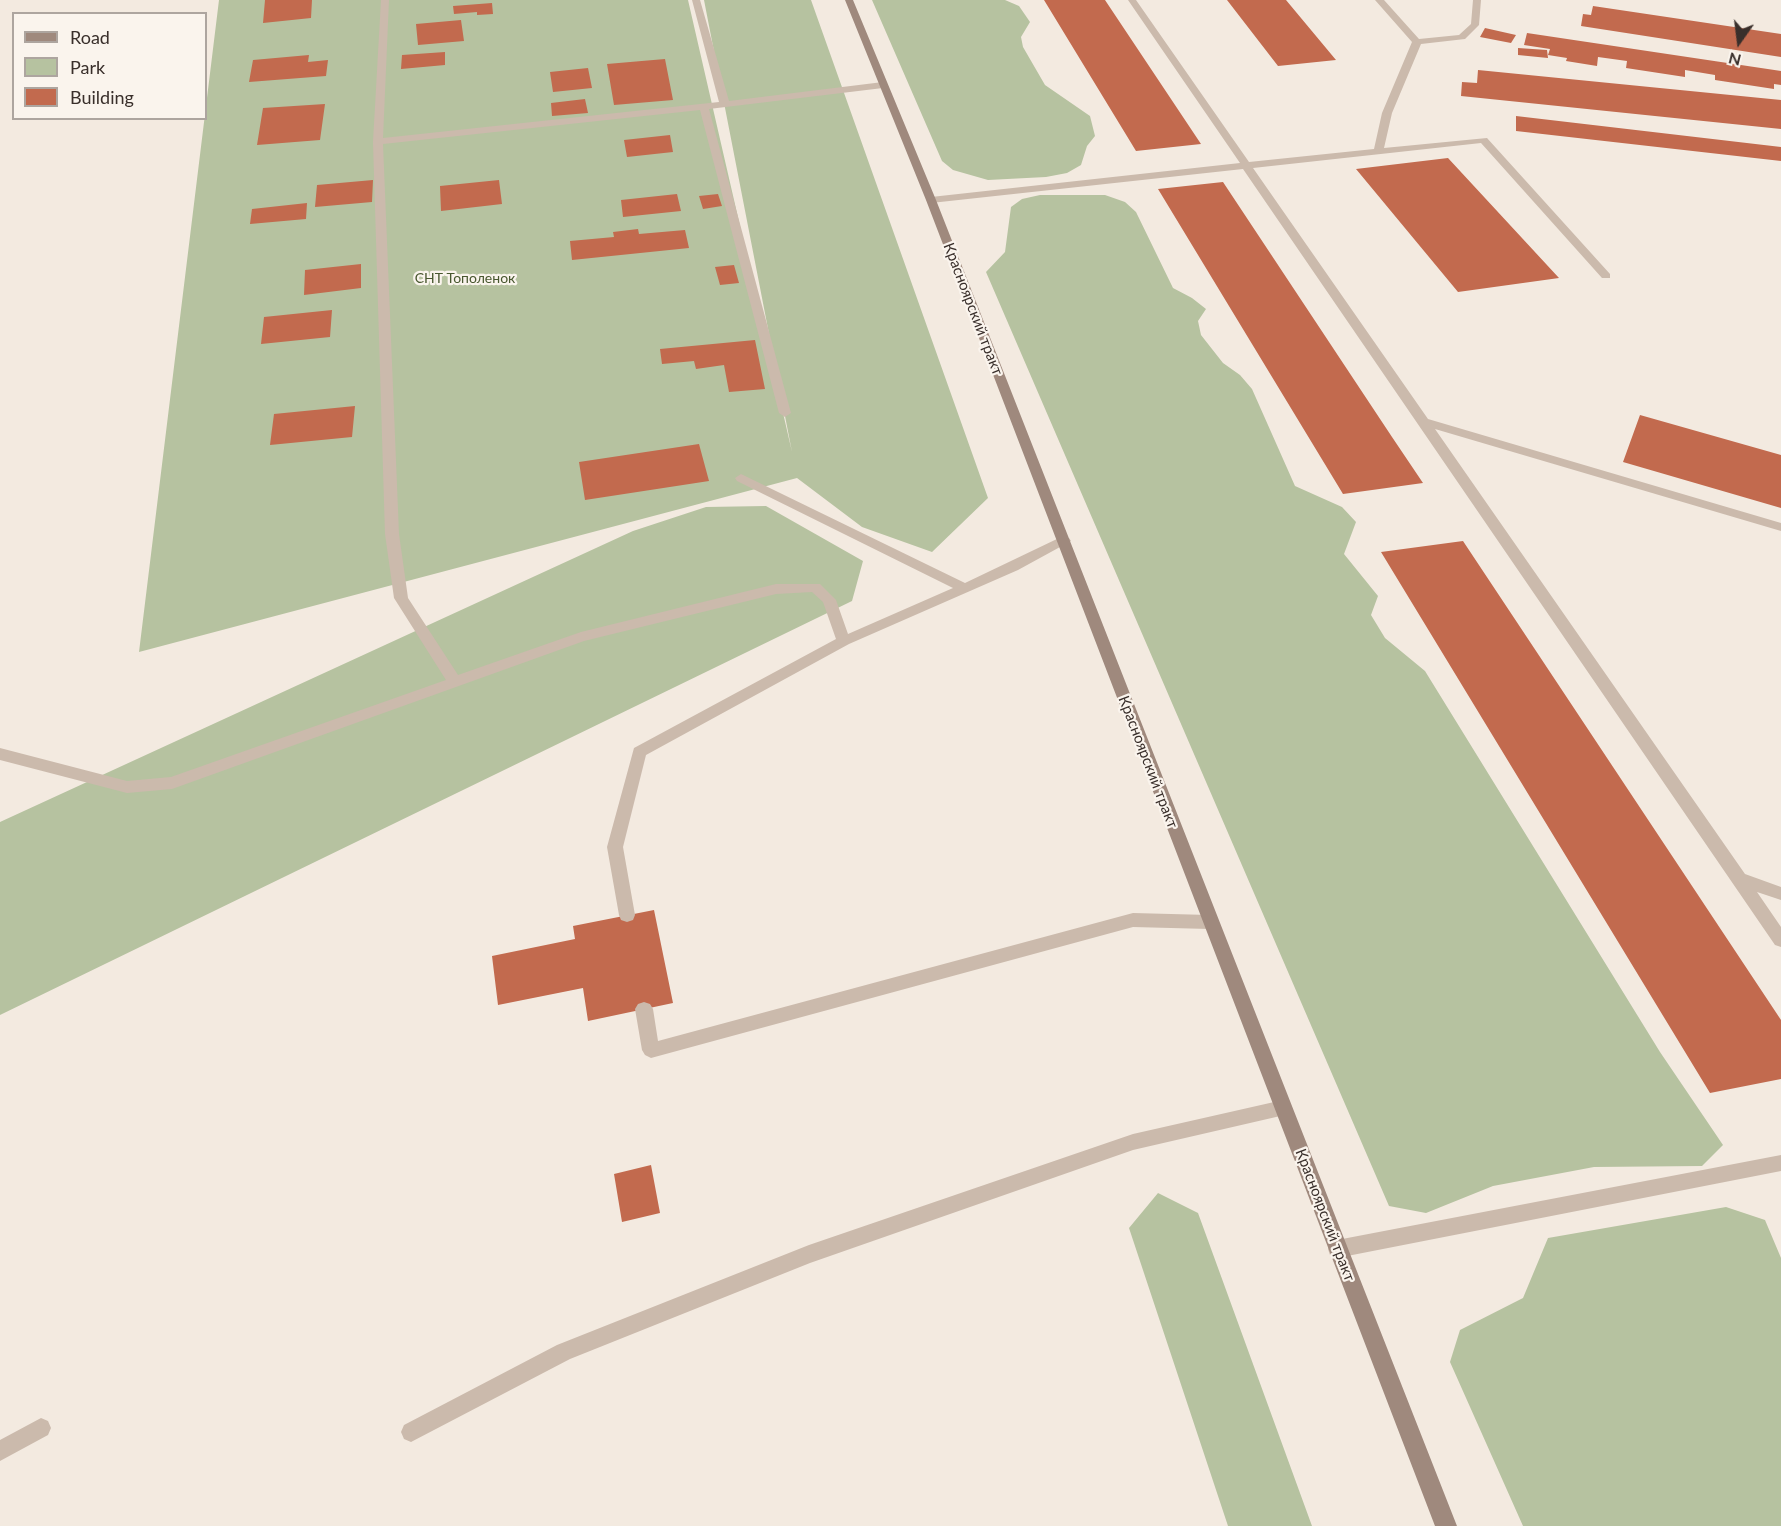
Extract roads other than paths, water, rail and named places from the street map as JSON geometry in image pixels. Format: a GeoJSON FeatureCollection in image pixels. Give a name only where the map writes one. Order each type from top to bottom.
{"type":"FeatureCollection","features":[{"type":"Feature","properties":{"kind":"main road","name":"Красноярский тракт"},"geometry":{"type":"LineString","coordinates":[[849,0],[1064,541],[1209,922],[1446,1526]]}},
{"type":"Feature","properties":{"kind":"lane"},"geometry":{"type":"LineString","coordinates":[[385,0],[378,142],[392,534],[401,598],[455,682]]}},
{"type":"Feature","properties":{"kind":"lane"},"geometry":{"type":"LineString","coordinates":[[696,0],[725,105]]}},
{"type":"Feature","properties":{"kind":"lane"},"geometry":{"type":"LineString","coordinates":[[1132,0],[1781,940]]}},
{"type":"Feature","properties":{"kind":"lane"},"geometry":{"type":"LineString","coordinates":[[1379,0],[1417,42]]}},
{"type":"Feature","properties":{"kind":"lane"},"geometry":{"type":"LineString","coordinates":[[1417,42],[1462,37],[1475,25],[1477,0]]}},
{"type":"Feature","properties":{"kind":"lane"},"geometry":{"type":"LineString","coordinates":[[1378,152],[1387,113],[1417,42]]}},
{"type":"Feature","properties":{"kind":"lane"},"geometry":{"type":"LineString","coordinates":[[378,142],[725,105],[883,85]]}},
{"type":"Feature","properties":{"kind":"lane"},"geometry":{"type":"LineString","coordinates":[[704,107],[785,413]]}},
{"type":"Feature","properties":{"kind":"lane"},"geometry":{"type":"LineString","coordinates":[[930,200],[1483,140],[1606,276]]}},
{"type":"Feature","properties":{"kind":"lane"},"geometry":{"type":"LineString","coordinates":[[1424,422],[1781,527]]}},
{"type":"Feature","properties":{"kind":"lane"},"geometry":{"type":"LineString","coordinates":[[741,478],[964,588]]}},
{"type":"Feature","properties":{"kind":"lane"},"geometry":{"type":"LineString","coordinates":[[627,915],[615,848],[639,752],[844,642],[1013,567],[1064,541]]}},
{"type":"Feature","properties":{"kind":"lane"},"geometry":{"type":"LineString","coordinates":[[0,754],[127,788],[172,783],[581,637],[777,589],[815,587],[829,600],[844,642]]}},
{"type":"Feature","properties":{"kind":"lane"},"geometry":{"type":"LineString","coordinates":[[1739,879],[1781,894]]}},
{"type":"Feature","properties":{"kind":"lane"},"geometry":{"type":"LineString","coordinates":[[644,1009],[651,1050],[1133,920],[1209,922]]}},
{"type":"Feature","properties":{"kind":"lane"},"geometry":{"type":"LineString","coordinates":[[411,1432],[564,1352],[809,1254],[1133,1142],[1283,1108]]}},
{"type":"Feature","properties":{"kind":"lane"},"geometry":{"type":"LineString","coordinates":[[1338,1249],[1781,1163]]}},
{"type":"Feature","properties":{"kind":"lane"},"geometry":{"type":"LineString","coordinates":[[0,1450],[41,1428]]}},
{"type":"Feature","properties":{"kind":"park label","name":"СНТ Тополенок"},"geometry":{"type":"Point","coordinates":[465,278]}}]}
